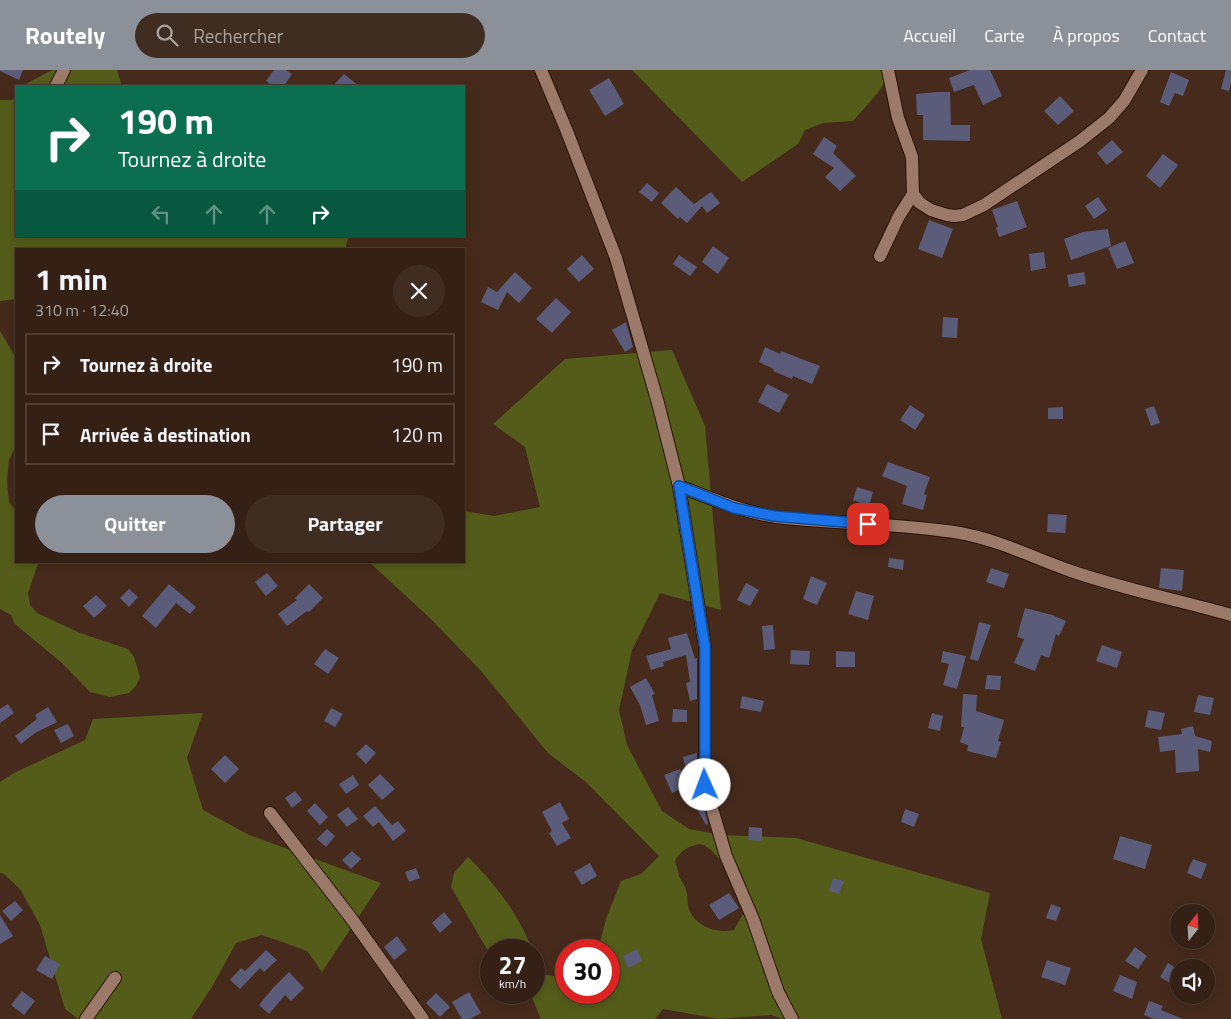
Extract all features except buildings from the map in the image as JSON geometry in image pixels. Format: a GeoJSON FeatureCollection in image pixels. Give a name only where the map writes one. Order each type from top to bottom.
{"type":"FeatureCollection","features":[{"type":"Feature","properties":{"kind":"street"},"geometry":{"type":"LineString","coordinates":[[56,85],[64,70]]}},
{"type":"Feature","properties":{"kind":"street"},"geometry":{"type":"LineString","coordinates":[[541,70],[566,128],[616,258],[658,403],[679,486],[705,647],[705,785],[726,856],[754,919],[778,992],[792,1019]]}},
{"type":"Feature","properties":{"kind":"street"},"geometry":{"type":"LineString","coordinates":[[880,256],[899,216],[913,194],[912,157],[898,118],[888,70]]}},
{"type":"Feature","properties":{"kind":"street"},"geometry":{"type":"LineString","coordinates":[[913,194],[931,210],[947,215],[963,215],[984,205],[1051,162],[1109,118],[1124,101],[1142,70]]}},
{"type":"Feature","properties":{"kind":"street"},"geometry":{"type":"LineString","coordinates":[[679,486],[734,508],[774,516],[906,526],[962,534],[1021,550],[1070,570],[1133,590],[1231,615]]}},
{"type":"Feature","properties":{"kind":"street"},"geometry":{"type":"LineString","coordinates":[[270,813],[351,918],[423,1019]]}},
{"type":"Feature","properties":{"kind":"street"},"geometry":{"type":"LineString","coordinates":[[86,1019],[114,978]]}},
{"type":"Feature","properties":{"kind":"green space"},"geometry":{"type":"Polygon","coordinates":[[[52,70],[117,70],[122,85],[24,85],[52,70]]]}},
{"type":"Feature","properties":{"kind":"green space"},"geometry":{"type":"Polygon","coordinates":[[[632,70],[893,70],[876,95],[853,121],[823,123],[805,130],[798,144],[742,182],[632,70]]]}},
{"type":"Feature","properties":{"kind":"green space"},"geometry":{"type":"Polygon","coordinates":[[[15,96],[15,237],[349,237],[345,248],[15,248],[15,299],[0,301],[0,100],[12,100],[15,96]]]}},
{"type":"Feature","properties":{"kind":"green space"},"geometry":{"type":"Polygon","coordinates":[[[0,331],[15,356],[15,447],[9,460],[7,480],[9,502],[15,510],[15,563],[38,563],[28,593],[30,605],[37,613],[80,633],[128,649],[134,657],[140,677],[136,686],[129,693],[110,697],[90,692],[62,663],[15,624],[11,615],[0,609],[0,331]]]}},
{"type":"Feature","properties":{"kind":"green space"},"geometry":{"type":"Polygon","coordinates":[[[672,350],[705,426],[721,610],[660,593],[632,650],[619,710],[627,745],[662,811],[689,829],[722,835],[796,838],[990,893],[981,939],[1002,1019],[783,1019],[771,1015],[719,1019],[663,1009],[655,1019],[541,1019],[535,1004],[545,1004],[545,975],[555,976],[555,1004],[620,1004],[620,939],[601,939],[606,919],[621,881],[641,874],[659,856],[587,783],[548,753],[482,672],[431,619],[370,563],[465,563],[465,511],[494,516],[540,507],[525,447],[493,424],[565,359],[672,350]],[[699,844],[688,848],[675,861],[679,876],[687,892],[688,906],[691,913],[695,919],[706,927],[720,931],[734,930],[744,912],[738,879],[704,845],[699,844]]]}},
{"type":"Feature","properties":{"kind":"green space"},"geometry":{"type":"Polygon","coordinates":[[[203,713],[187,758],[203,810],[249,835],[381,883],[322,972],[307,951],[262,935],[236,943],[213,985],[191,1019],[78,1019],[65,1009],[40,925],[20,889],[4,874],[0,873],[0,782],[14,773],[85,740],[93,719],[203,713]]]}},
{"type":"Feature","properties":{"kind":"green space"},"geometry":{"type":"Polygon","coordinates":[[[468,857],[505,900],[528,939],[481,939],[451,887],[454,873],[468,857]]]}},
{"type":"Feature","properties":{"kind":"route"},"geometry":{"type":"LineString","coordinates":[[705,785],[705,647],[686,539],[679,486],[734,508],[774,516],[868,524]]}}]}
